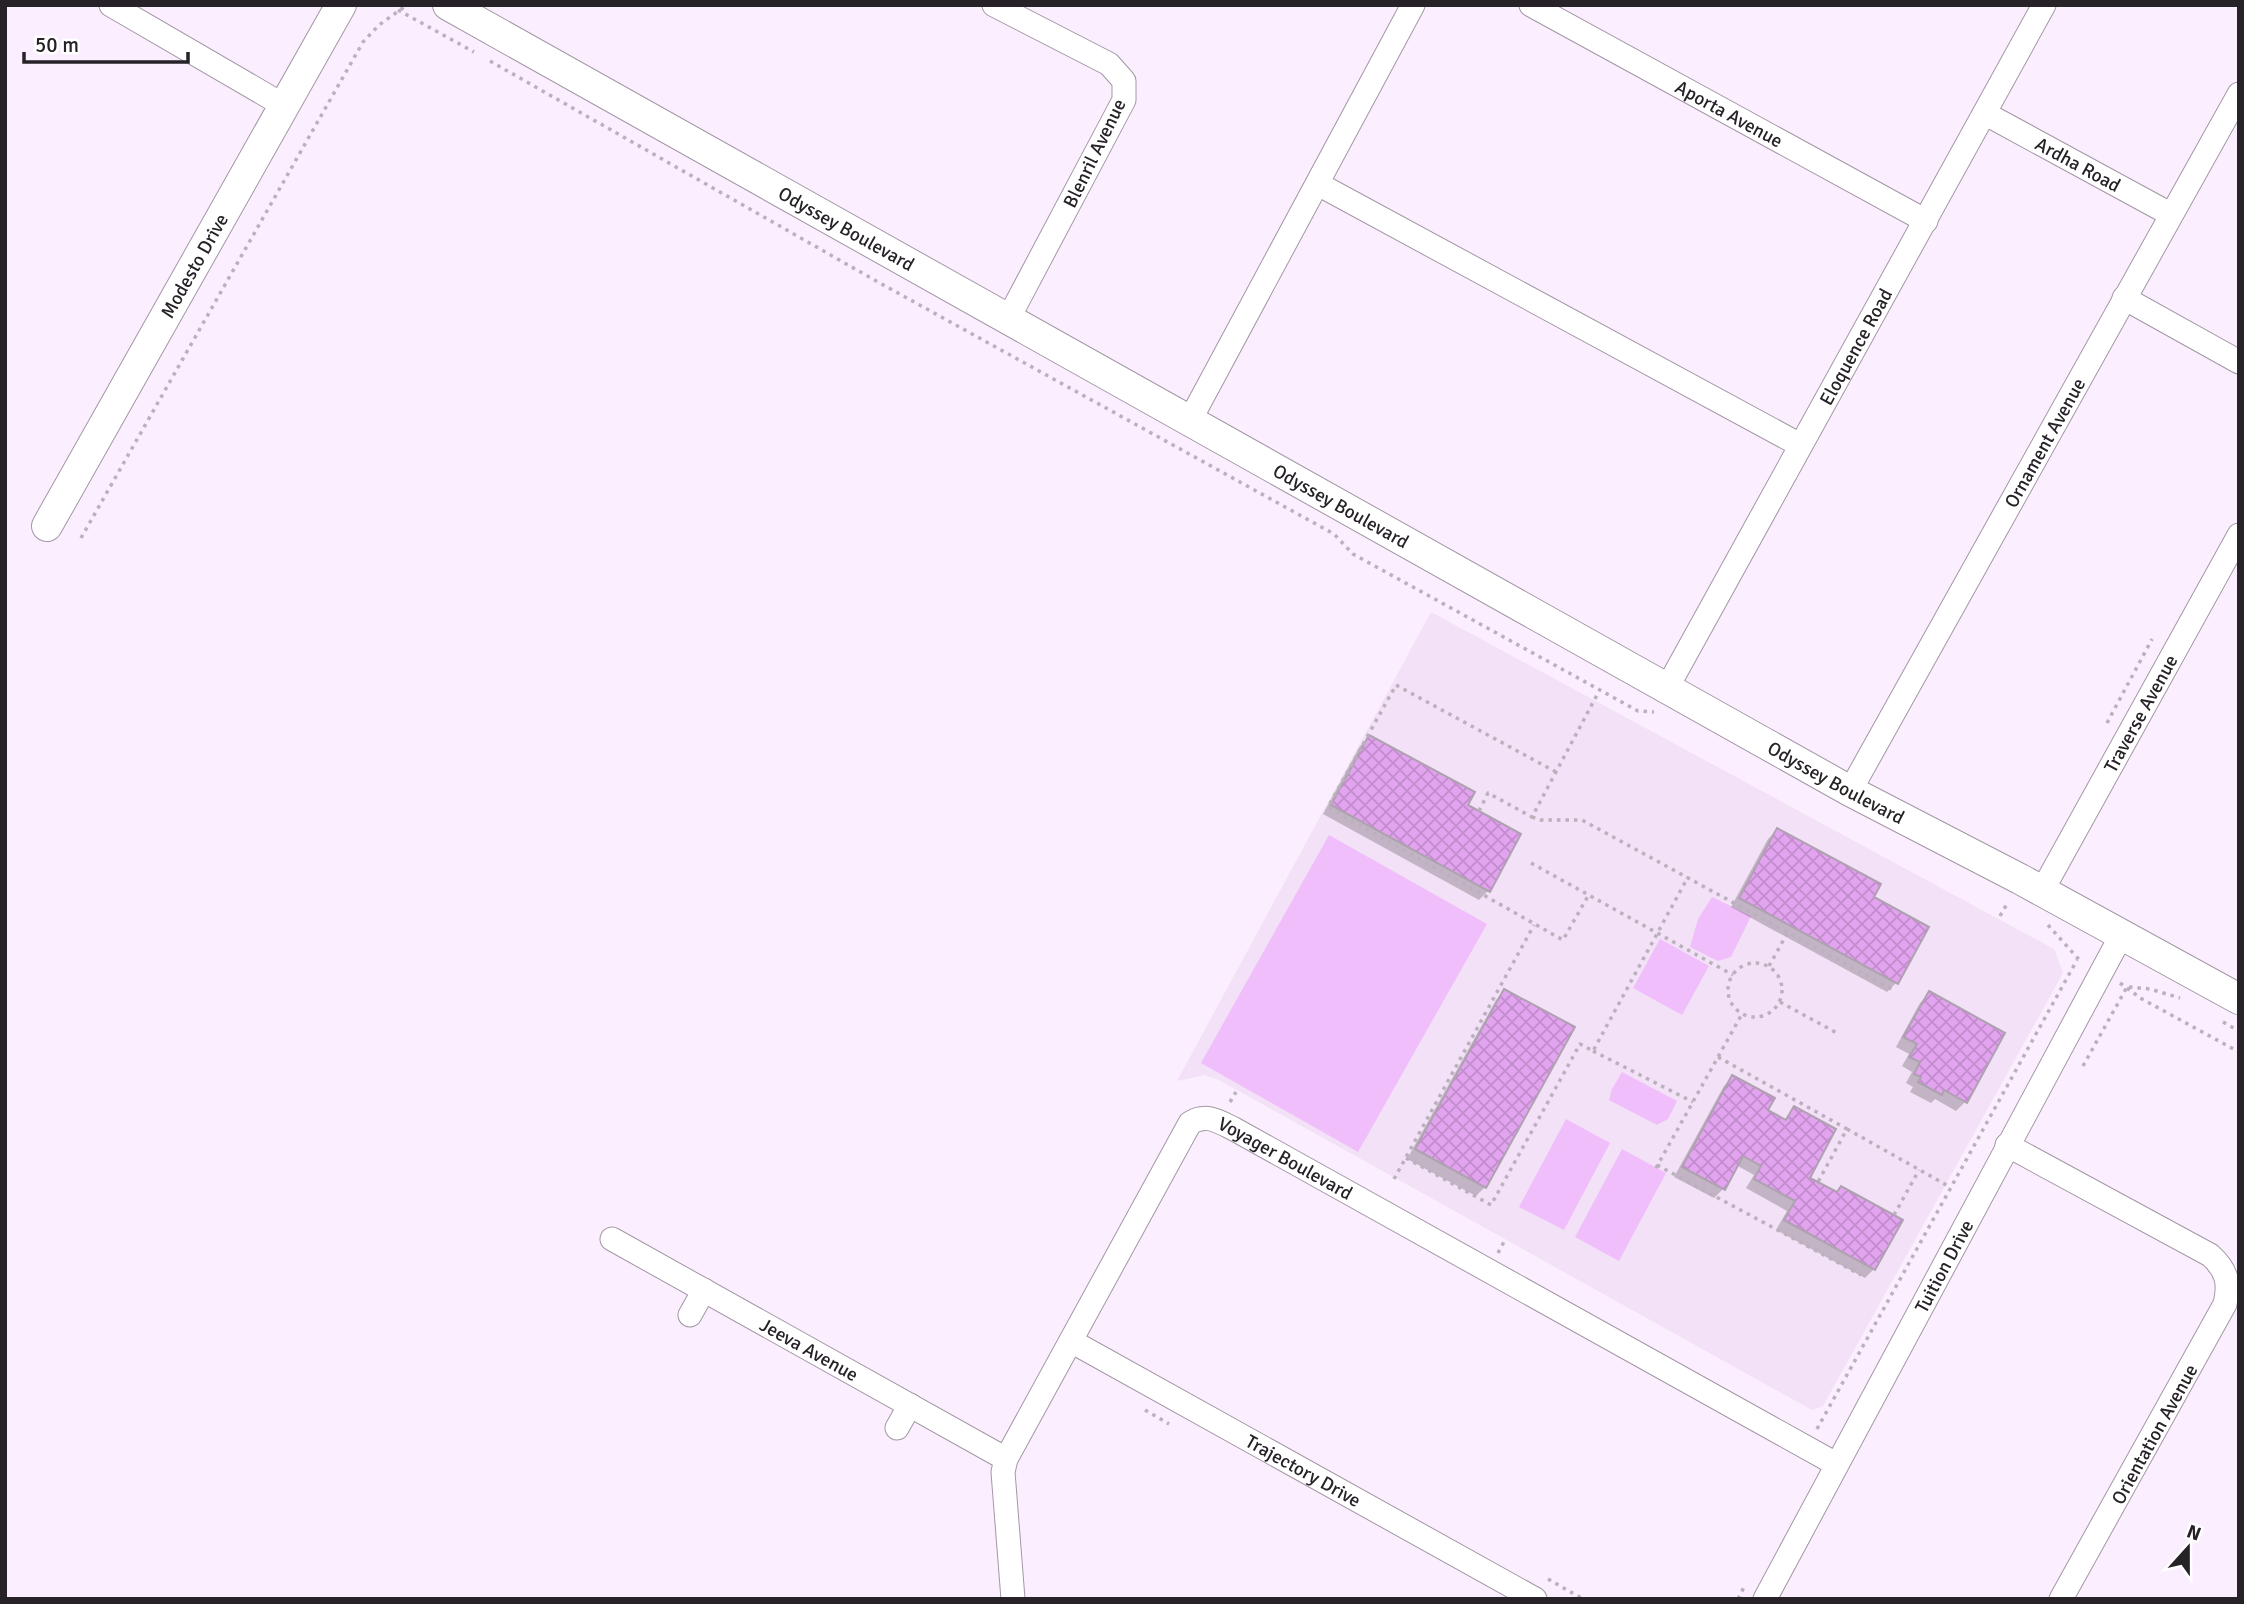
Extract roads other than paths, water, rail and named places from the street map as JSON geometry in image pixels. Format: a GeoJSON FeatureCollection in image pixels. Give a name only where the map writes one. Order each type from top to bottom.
{"type":"FeatureCollection","features":[{"type":"Feature","properties":{"kind":"street"},"geometry":{"type":"LineString","coordinates":[[111,5],[283,105]]}},
{"type":"Feature","properties":{"kind":"street","name":"Modesto Drive"},"geometry":{"type":"LineString","coordinates":[[47,526],[341,5]]}},
{"type":"Feature","properties":{"kind":"street","name":"Odyssey Boulevard"},"geometry":{"type":"LineString","coordinates":[[448,5],[1007,321],[1850,791],[2122,934],[2231,997]]}},
{"type":"Feature","properties":{"kind":"street","name":"Blenril Avenue"},"geometry":{"type":"LineString","coordinates":[[995,5],[1109,64],[1125,81],[1124,100],[1007,321]]}},
{"type":"Feature","properties":{"kind":"street"},"geometry":{"type":"LineString","coordinates":[[1189,422],[1413,5]]}},
{"type":"Feature","properties":{"kind":"street","name":"Aporta Avenue"},"geometry":{"type":"LineString","coordinates":[[1531,5],[1926,220]]}},
{"type":"Feature","properties":{"kind":"street","name":"Eloquence Road"},"geometry":{"type":"LineString","coordinates":[[1667,688],[1986,114],[2040,7]]}},
{"type":"Feature","properties":{"kind":"street","name":"Ornament Avenue"},"geometry":{"type":"LineString","coordinates":[[1850,791],[2239,94]]}},
{"type":"Feature","properties":{"kind":"street","name":"Ardha Road"},"geometry":{"type":"LineString","coordinates":[[1986,114],[2170,214]]}},
{"type":"Feature","properties":{"kind":"street"},"geometry":{"type":"LineString","coordinates":[[1318,184],[1800,445]]}},
{"type":"Feature","properties":{"kind":"street"},"geometry":{"type":"LineString","coordinates":[[2124,298],[2239,362]]}},
{"type":"Feature","properties":{"kind":"street","name":"Traverse Avenue"},"geometry":{"type":"LineString","coordinates":[[2042,891],[2239,535]]}},
{"type":"Feature","properties":{"kind":"street","name":"Tuition Drive"},"geometry":{"type":"LineString","coordinates":[[1765,1599],[2122,934]]}},
{"type":"Feature","properties":{"kind":"street","name":"Voyager Boulevard"},"geometry":{"type":"LineString","coordinates":[[1013,1599],[1004,1486],[1006,1458],[1190,1123],[1199,1117],[1212,1119],[1836,1464]]}},
{"type":"Feature","properties":{"kind":"street","name":"Orientation Avenue"},"geometry":{"type":"LineString","coordinates":[[2007,1145],[2230,1267],[2225,1304],[2061,1599]]}},
{"type":"Feature","properties":{"kind":"street","name":"Jeeva Avenue"},"geometry":{"type":"LineString","coordinates":[[612,1240],[1006,1458]]}},
{"type":"Feature","properties":{"kind":"street"},"geometry":{"type":"LineString","coordinates":[[691,1315],[704,1290]]}},
{"type":"Feature","properties":{"kind":"street","name":"Trajectory Drive"},"geometry":{"type":"LineString","coordinates":[[1071,1341],[1535,1599]]}},
{"type":"Feature","properties":{"kind":"street"},"geometry":{"type":"LineString","coordinates":[[897,1428],[910,1405]]}}]}
